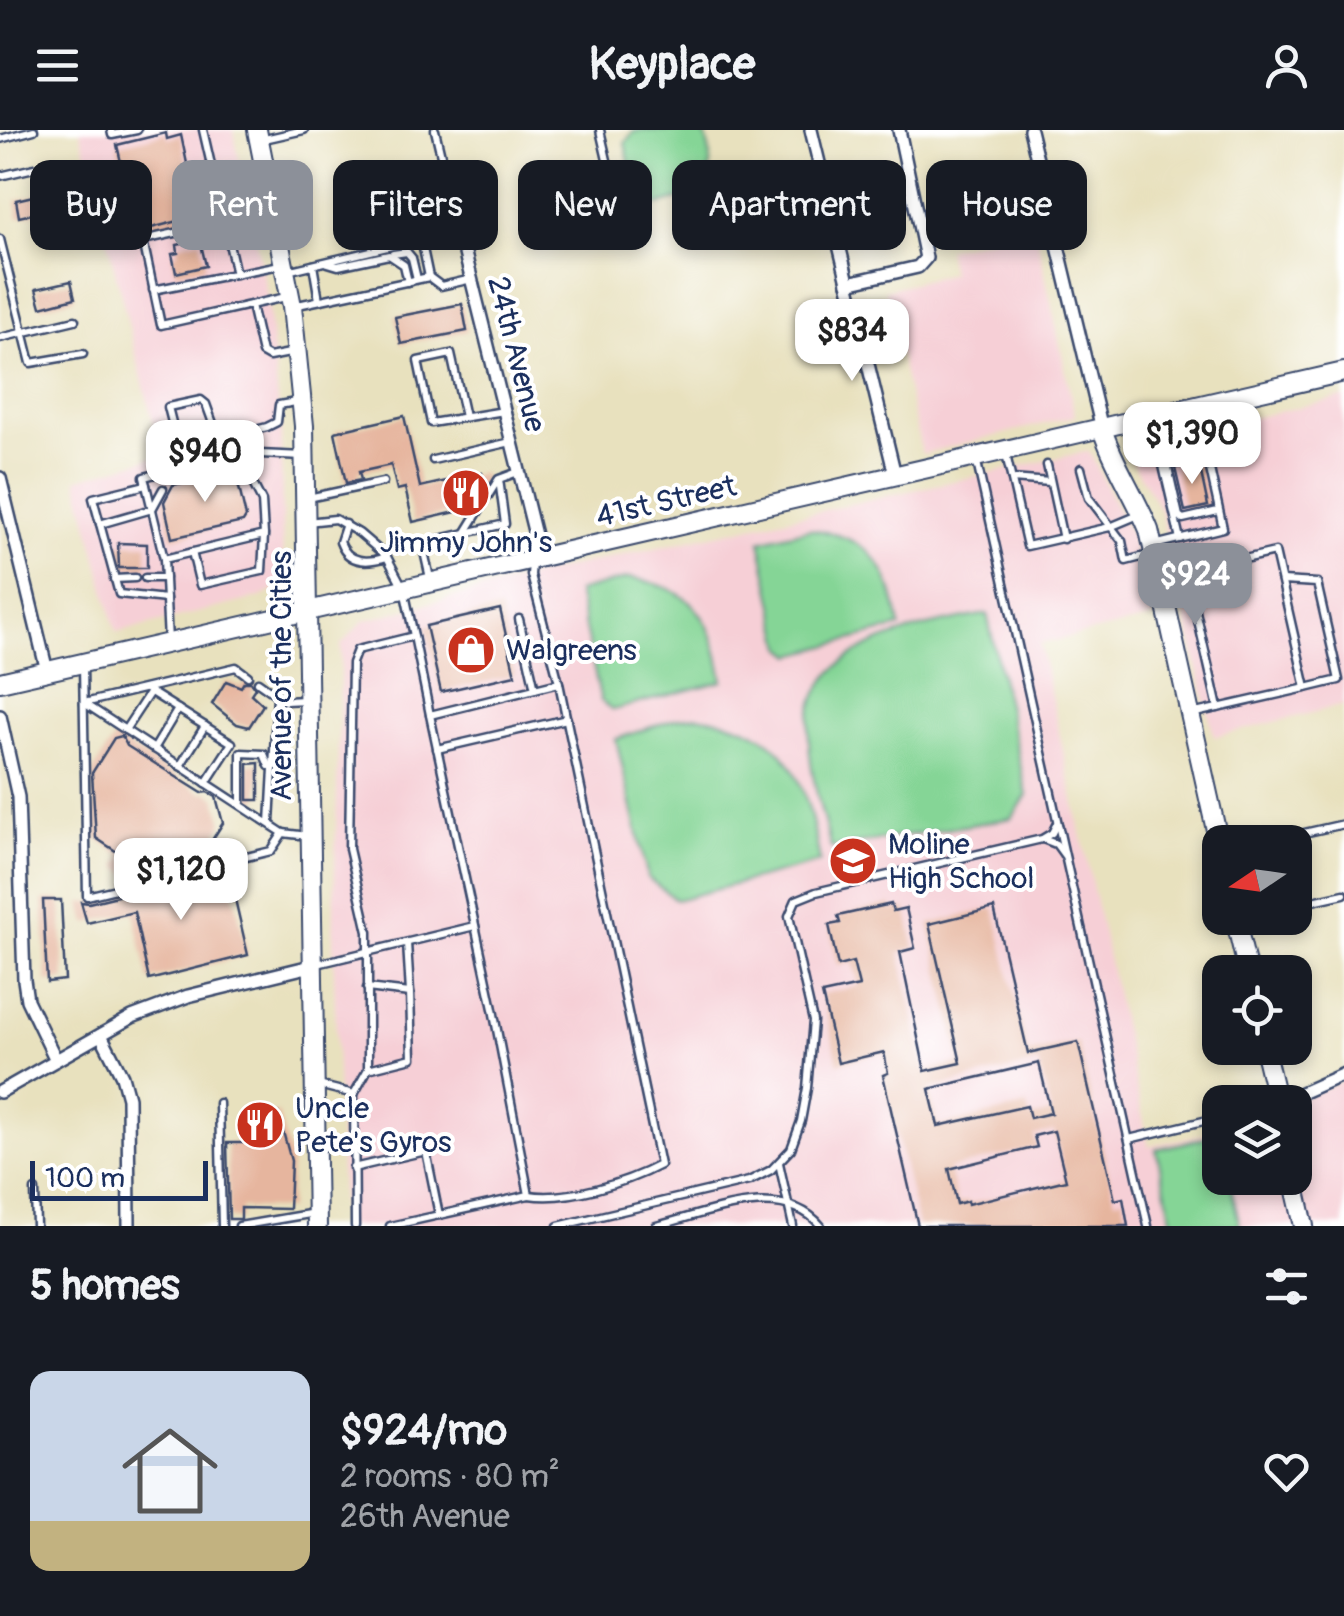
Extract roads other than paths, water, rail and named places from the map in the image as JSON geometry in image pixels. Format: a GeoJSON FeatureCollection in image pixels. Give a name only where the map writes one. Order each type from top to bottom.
{"type":"FeatureCollection","features":[{"type":"Feature","properties":{"kind":"street"},"geometry":{"type":"LineString","coordinates":[[810,130],[895,475]]}},
{"type":"Feature","properties":{"kind":"street"},"geometry":{"type":"LineString","coordinates":[[848,283],[918,267],[926,258],[898,130]]}},
{"type":"Feature","properties":{"kind":"street"},"geometry":{"type":"LineString","coordinates":[[1030,130],[1102,429],[1114,463],[1142,514],[1154,550],[1215,825]]}},
{"type":"Feature","properties":{"kind":"street","name":"Avenue of the Cities"},"geometry":{"type":"LineString","coordinates":[[258,135],[263,160]]}},
{"type":"Feature","properties":{"kind":"street","name":"Avenue of the Cities"},"geometry":{"type":"LineString","coordinates":[[281,250],[298,352],[306,456],[317,1219]]}},
{"type":"Feature","properties":{"kind":"street","name":"24th Avenue"},"geometry":{"type":"LineString","coordinates":[[466,250],[536,539],[533,559]]}},
{"type":"Feature","properties":{"kind":"street","name":"41st Street"},"geometry":{"type":"LineString","coordinates":[[0,682],[1344,372]]}},
{"type":"Feature","properties":{"kind":"street"},"geometry":{"type":"LineString","coordinates":[[0,478],[48,671]]}},
{"type":"Feature","properties":{"kind":"street"},"geometry":{"type":"LineString","coordinates":[[0,716],[18,797],[24,980],[33,1015],[56,1060]]}},
{"type":"Feature","properties":{"kind":"street"},"geometry":{"type":"LineString","coordinates":[[0,1092],[101,1034],[176,1000],[311,966]]}},
{"type":"Feature","properties":{"kind":"street"},"geometry":{"type":"LineString","coordinates":[[101,1034],[117,1064],[128,1098],[129,1226]]}},
{"type":"Feature","properties":{"kind":"street"},"geometry":{"type":"LineString","coordinates":[[1312,1088],[1344,1074]]}},
{"type":"Feature","properties":{"kind":"street"},"geometry":{"type":"LineString","coordinates":[[1297,1195],[1304,1226]]}},
{"type":"Feature","properties":{"kind":"lane"},"geometry":{"type":"LineString","coordinates":[[0,139],[34,130]]}},
{"type":"Feature","properties":{"kind":"lane"},"geometry":{"type":"LineString","coordinates":[[111,130],[112,135],[137,130]]}},
{"type":"Feature","properties":{"kind":"lane"},"geometry":{"type":"LineString","coordinates":[[203,130],[210,160]]}},
{"type":"Feature","properties":{"kind":"lane"},"geometry":{"type":"LineString","coordinates":[[258,135],[301,130]]}},
{"type":"Feature","properties":{"kind":"lane"},"geometry":{"type":"LineString","coordinates":[[435,130],[442,160]]}},
{"type":"Feature","properties":{"kind":"lane"},"geometry":{"type":"LineString","coordinates":[[600,130],[607,160]]}},
{"type":"Feature","properties":{"kind":"lane"},"geometry":{"type":"LineString","coordinates":[[0,176],[30,169]]}},
{"type":"Feature","properties":{"kind":"lane"},"geometry":{"type":"LineString","coordinates":[[172,234],[143,240],[161,324],[252,305],[319,300],[429,277]]}},
{"type":"Feature","properties":{"kind":"lane"},"geometry":{"type":"LineString","coordinates":[[0,239],[29,360],[34,365],[84,354]]}},
{"type":"Feature","properties":{"kind":"lane"},"geometry":{"type":"LineString","coordinates":[[154,290],[236,274],[313,266],[420,239],[429,277],[441,286],[474,278]]}},
{"type":"Feature","properties":{"kind":"lane"},"geometry":{"type":"LineString","coordinates":[[231,250],[236,274]]}},
{"type":"Feature","properties":{"kind":"lane"},"geometry":{"type":"LineString","coordinates":[[324,262],[338,266],[407,252],[417,280]]}},
{"type":"Feature","properties":{"kind":"lane"},"geometry":{"type":"LineString","coordinates":[[389,254],[404,265],[408,282]]}},
{"type":"Feature","properties":{"kind":"lane"},"geometry":{"type":"LineString","coordinates":[[313,266],[319,300]]}},
{"type":"Feature","properties":{"kind":"lane"},"geometry":{"type":"LineString","coordinates":[[252,305],[262,353],[269,358],[298,352]]}},
{"type":"Feature","properties":{"kind":"lane"},"geometry":{"type":"LineString","coordinates":[[0,338],[75,320]]}},
{"type":"Feature","properties":{"kind":"lane"},"geometry":{"type":"LineString","coordinates":[[466,417],[451,354],[418,361],[431,423],[466,417],[505,410]]}},
{"type":"Feature","properties":{"kind":"lane"},"geometry":{"type":"LineString","coordinates":[[180,450],[168,407],[201,400],[219,440]]}},
{"type":"Feature","properties":{"kind":"lane"},"geometry":{"type":"LineString","coordinates":[[158,473],[159,458],[267,427],[277,422],[278,404],[302,401]]}},
{"type":"Feature","properties":{"kind":"lane"},"geometry":{"type":"LineString","coordinates":[[1187,408],[1196,446]]}},
{"type":"Feature","properties":{"kind":"lane"},"geometry":{"type":"LineString","coordinates":[[433,460],[512,441]]}},
{"type":"Feature","properties":{"kind":"lane"},"geometry":{"type":"LineString","coordinates":[[1081,468],[1089,498],[1122,541],[1126,561],[1180,538],[1223,528],[1206,451],[1196,446],[1163,452],[1161,457],[1180,538]]}},
{"type":"Feature","properties":{"kind":"lane"},"geometry":{"type":"LineString","coordinates":[[1005,450],[1028,546],[1110,527],[1142,514]]}},
{"type":"Feature","properties":{"kind":"lane"},"geometry":{"type":"LineString","coordinates":[[1171,452],[1166,459],[1180,516],[1183,519],[1218,510]]}},
{"type":"Feature","properties":{"kind":"lane"},"geometry":{"type":"LineString","coordinates":[[168,644],[164,558],[144,476],[238,453],[306,456]]}},
{"type":"Feature","properties":{"kind":"lane"},"geometry":{"type":"LineString","coordinates":[[192,552],[200,585],[262,571],[262,501],[238,453]]}},
{"type":"Feature","properties":{"kind":"lane"},"geometry":{"type":"LineString","coordinates":[[976,456],[1148,1226]]}},
{"type":"Feature","properties":{"kind":"lane"},"geometry":{"type":"LineString","coordinates":[[1047,466],[1063,539]]}},
{"type":"Feature","properties":{"kind":"lane"},"geometry":{"type":"LineString","coordinates":[[169,479],[175,468]]}},
{"type":"Feature","properties":{"kind":"lane"},"geometry":{"type":"LineString","coordinates":[[488,496],[498,479],[520,472]]}},
{"type":"Feature","properties":{"kind":"lane"},"geometry":{"type":"LineString","coordinates":[[431,583],[422,543],[505,524],[498,479]]}},
{"type":"Feature","properties":{"kind":"lane"},"geometry":{"type":"LineString","coordinates":[[1012,479],[1050,482]]}},
{"type":"Feature","properties":{"kind":"lane"},"geometry":{"type":"LineString","coordinates":[[307,498],[383,482]]}},
{"type":"Feature","properties":{"kind":"lane"},"geometry":{"type":"LineString","coordinates":[[146,484],[93,498],[118,594],[166,599]]}},
{"type":"Feature","properties":{"kind":"lane"},"geometry":{"type":"LineString","coordinates":[[100,524],[152,509],[163,489]]}},
{"type":"Feature","properties":{"kind":"lane"},"geometry":{"type":"LineString","coordinates":[[465,533],[482,506]]}},
{"type":"Feature","properties":{"kind":"lane"},"geometry":{"type":"LineString","coordinates":[[307,522],[335,519],[346,524],[387,557],[404,589],[529,1195]]}},
{"type":"Feature","properties":{"kind":"lane"},"geometry":{"type":"LineString","coordinates":[[346,524],[340,542],[350,556],[362,562],[387,557]]}},
{"type":"Feature","properties":{"kind":"lane"},"geometry":{"type":"LineString","coordinates":[[164,558],[264,536]]}},
{"type":"Feature","properties":{"kind":"lane"},"geometry":{"type":"LineString","coordinates":[[1160,579],[1275,552],[1306,688]]}},
{"type":"Feature","properties":{"kind":"lane"},"geometry":{"type":"LineString","coordinates":[[390,1226],[529,1195],[548,1198],[637,1178],[660,1165],[560,683],[531,575],[533,559]]}},
{"type":"Feature","properties":{"kind":"lane"},"geometry":{"type":"LineString","coordinates":[[1187,572],[1218,708]]}},
{"type":"Feature","properties":{"kind":"lane"},"geometry":{"type":"LineString","coordinates":[[114,579],[135,578]]}},
{"type":"Feature","properties":{"kind":"lane"},"geometry":{"type":"LineString","coordinates":[[145,578],[165,578]]}},
{"type":"Feature","properties":{"kind":"lane"},"geometry":{"type":"LineString","coordinates":[[1190,714],[1339,680],[1317,583],[1282,581]]}},
{"type":"Feature","properties":{"kind":"lane"},"geometry":{"type":"LineString","coordinates":[[519,619],[535,689]]}},
{"type":"Feature","properties":{"kind":"lane"},"geometry":{"type":"LineString","coordinates":[[355,1226],[354,1094],[368,1069],[368,932],[348,849],[352,663],[357,650],[414,636]]}},
{"type":"Feature","properties":{"kind":"lane"},"geometry":{"type":"LineString","coordinates":[[83,664],[87,896],[271,851],[283,833]]}},
{"type":"Feature","properties":{"kind":"lane"},"geometry":{"type":"LineString","coordinates":[[84,703],[236,667],[248,676]]}},
{"type":"Feature","properties":{"kind":"lane"},"geometry":{"type":"LineString","coordinates":[[258,682],[285,701],[310,700]]}},
{"type":"Feature","properties":{"kind":"lane"},"geometry":{"type":"LineString","coordinates":[[430,715],[560,683]]}},
{"type":"Feature","properties":{"kind":"lane"},"geometry":{"type":"LineString","coordinates":[[148,690],[232,743],[206,783]]}},
{"type":"Feature","properties":{"kind":"lane"},"geometry":{"type":"LineString","coordinates":[[126,730],[148,690]]}},
{"type":"Feature","properties":{"kind":"lane"},"geometry":{"type":"LineString","coordinates":[[270,792],[277,696]]}},
{"type":"Feature","properties":{"kind":"lane"},"geometry":{"type":"LineString","coordinates":[[84,703],[283,833],[310,836]]}},
{"type":"Feature","properties":{"kind":"lane"},"geometry":{"type":"LineString","coordinates":[[154,749],[178,709]]}},
{"type":"Feature","properties":{"kind":"lane"},"geometry":{"type":"LineString","coordinates":[[437,749],[567,720]]}},
{"type":"Feature","properties":{"kind":"lane"},"geometry":{"type":"LineString","coordinates":[[180,766],[204,726]]}},
{"type":"Feature","properties":{"kind":"lane"},"geometry":{"type":"LineString","coordinates":[[241,804],[240,755],[244,751],[264,754],[268,760],[270,825]]}},
{"type":"Feature","properties":{"kind":"lane"},"geometry":{"type":"LineString","coordinates":[[558,1226],[749,1181],[779,1162],[791,1149],[801,1121],[814,1021],[790,916],[791,905],[801,896],[1042,839],[1054,830],[1058,819]]}},
{"type":"Feature","properties":{"kind":"lane"},"geometry":{"type":"LineString","coordinates":[[1312,831],[1344,824]]}},
{"type":"Feature","properties":{"kind":"lane"},"geometry":{"type":"LineString","coordinates":[[1042,839],[1056,844],[1068,860]]}},
{"type":"Feature","properties":{"kind":"lane"},"geometry":{"type":"LineString","coordinates":[[1312,902],[1344,894]]}},
{"type":"Feature","properties":{"kind":"lane"},"geometry":{"type":"LineString","coordinates":[[311,966],[476,926]]}},
{"type":"Feature","properties":{"kind":"lane"},"geometry":{"type":"LineString","coordinates":[[368,1069],[412,1058],[408,942]]}},
{"type":"Feature","properties":{"kind":"lane"},"geometry":{"type":"LineString","coordinates":[[367,988],[410,993]]}},
{"type":"Feature","properties":{"kind":"lane"},"geometry":{"type":"LineString","coordinates":[[313,1083],[354,1094]]}},
{"type":"Feature","properties":{"kind":"lane"},"geometry":{"type":"LineString","coordinates":[[219,1103],[222,1226]]}},
{"type":"Feature","properties":{"kind":"lane"},"geometry":{"type":"LineString","coordinates":[[1129,1139],[1202,1122]]}},
{"type":"Feature","properties":{"kind":"lane"},"geometry":{"type":"LineString","coordinates":[[353,1168],[426,1151],[440,1215]]}},
{"type":"Feature","properties":{"kind":"lane"},"geometry":{"type":"LineString","coordinates":[[779,1162],[793,1226]]}},
{"type":"Feature","properties":{"kind":"lane"},"geometry":{"type":"LineString","coordinates":[[36,1190],[36,1226]]}},
{"type":"Feature","properties":{"kind":"lane"},"geometry":{"type":"LineString","coordinates":[[656,1226],[772,1202],[807,1214],[821,1226]]}},
{"type":"Feature","properties":{"kind":"lane"},"geometry":{"type":"LineString","coordinates":[[239,1226],[317,1219]]}},
{"type":"Feature","properties":{"kind":"place","name":"Jimmy John's"},"geometry":{"type":"Point","coordinates":[466,493]}},
{"type":"Feature","properties":{"kind":"place","name":"Walgreens"},"geometry":{"type":"Point","coordinates":[471,650]}},
{"type":"Feature","properties":{"kind":"place","name":"Moline High School"},"geometry":{"type":"Point","coordinates":[853,861]}},
{"type":"Feature","properties":{"kind":"place","name":"Uncle Pete's Gyros"},"geometry":{"type":"Point","coordinates":[260,1125]}}]}
